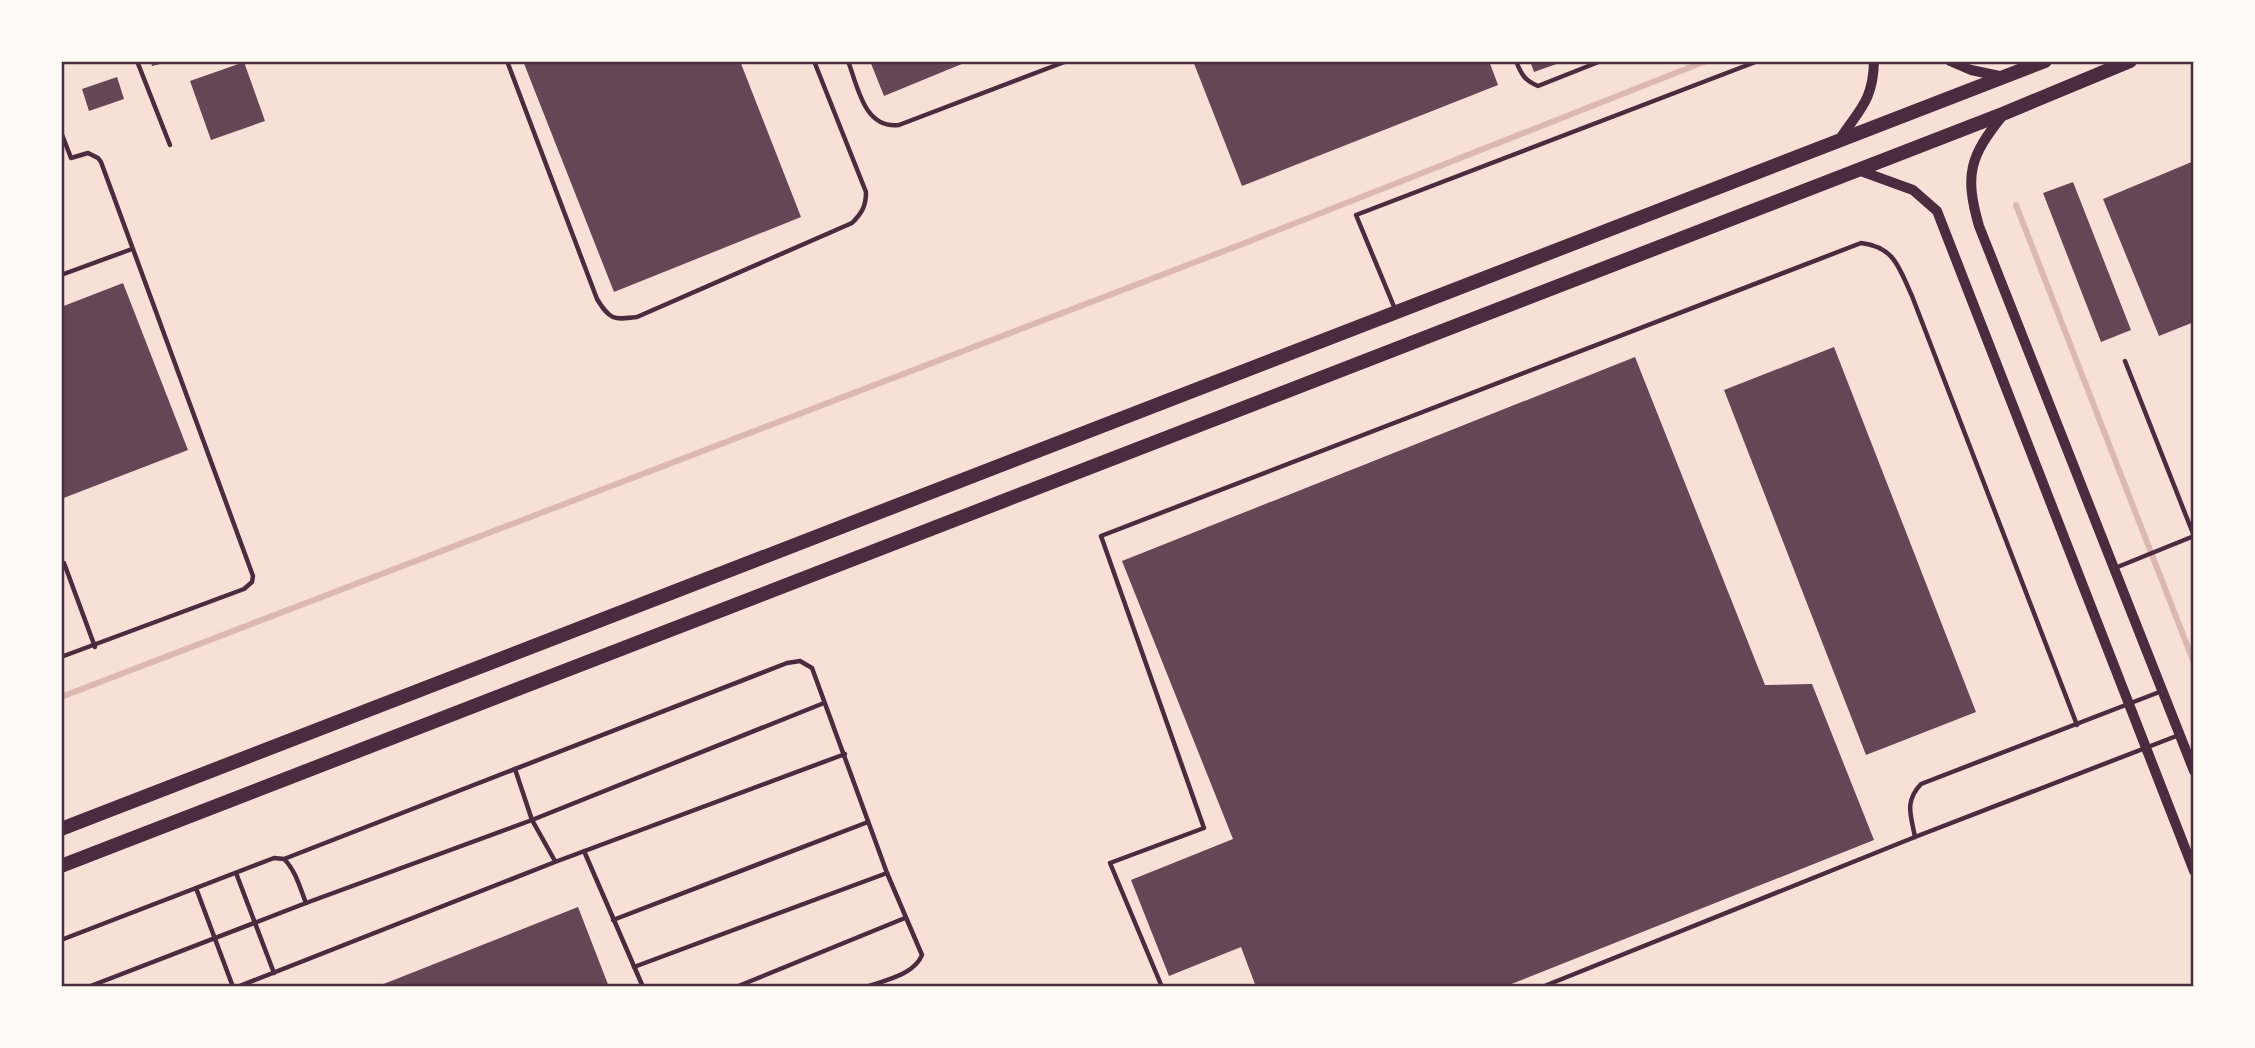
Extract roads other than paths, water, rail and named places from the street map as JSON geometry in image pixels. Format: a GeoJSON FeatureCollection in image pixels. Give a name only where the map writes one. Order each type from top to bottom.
{"type":"FeatureCollection","features":[{"type":"Feature","properties":{"kind":"main road"},"geometry":{"type":"LineString","coordinates":[[61,829],[2045,61]]}},
{"type":"Feature","properties":{"kind":"main road"},"geometry":{"type":"LineString","coordinates":[[61,866],[2005,113],[2130,61]]}},
{"type":"Feature","properties":{"kind":"street"},"geometry":{"type":"LineString","coordinates":[[1838,142],[1864,106],[1872,86],[1874,61]]}},
{"type":"Feature","properties":{"kind":"street"},"geometry":{"type":"LineString","coordinates":[[1950,61],[1971,70],[2004,77]]}},
{"type":"Feature","properties":{"kind":"street"},"geometry":{"type":"LineString","coordinates":[[2005,113],[1980,144],[1972,166],[1972,203],[2194,771]]}},
{"type":"Feature","properties":{"kind":"street"},"geometry":{"type":"LineString","coordinates":[[1858,170],[1913,190],[1937,211],[2194,871]]}},
{"type":"Feature","properties":{"kind":"lane"},"geometry":{"type":"LineString","coordinates":[[137,61],[170,145]]}},
{"type":"Feature","properties":{"kind":"lane"},"geometry":{"type":"LineString","coordinates":[[507,61],[597,299],[607,314],[616,320],[637,317],[852,223],[861,215],[866,203],[866,192],[814,61]]}},
{"type":"Feature","properties":{"kind":"lane"},"geometry":{"type":"LineString","coordinates":[[848,61],[866,109],[880,124],[890,126],[899,125],[1067,61]]}},
{"type":"Feature","properties":{"kind":"lane"},"geometry":{"type":"LineString","coordinates":[[1516,61],[1521,74],[1529,83],[1538,86],[1601,61]]}},
{"type":"Feature","properties":{"kind":"lane"},"geometry":{"type":"LineString","coordinates":[[1396,313],[1356,215],[1758,61]]}},
{"type":"Feature","properties":{"kind":"lane"},"geometry":{"type":"LineString","coordinates":[[61,132],[71,158],[88,153],[101,162],[253,576],[252,582],[244,589],[95,647],[61,657]]}},
{"type":"Feature","properties":{"kind":"lane"},"geometry":{"type":"LineString","coordinates":[[1162,987],[1111,863],[1204,828],[1101,536],[1861,243],[1884,249],[1894,258],[1912,296],[2077,725]]}},
{"type":"Feature","properties":{"kind":"lane"},"geometry":{"type":"LineString","coordinates":[[61,275],[132,250]]}},
{"type":"Feature","properties":{"kind":"lane"},"geometry":{"type":"LineString","coordinates":[[2115,568],[2194,536],[2125,361]]}},
{"type":"Feature","properties":{"kind":"lane"},"geometry":{"type":"LineString","coordinates":[[64,563],[95,647]]}},
{"type":"Feature","properties":{"kind":"lane"},"geometry":{"type":"LineString","coordinates":[[61,940],[274,858],[284,859],[787,663],[800,661],[812,668],[887,873],[922,955],[919,963],[909,971],[866,987]]}},
{"type":"Feature","properties":{"kind":"lane"},"geometry":{"type":"LineString","coordinates":[[1915,837],[1909,806],[1914,791],[1921,784],[2163,691]]}},
{"type":"Feature","properties":{"kind":"lane"},"geometry":{"type":"LineString","coordinates":[[88,987],[532,820],[824,703]]}},
{"type":"Feature","properties":{"kind":"lane"},"geometry":{"type":"LineString","coordinates":[[1542,987],[1915,837],[2180,735]]}},
{"type":"Feature","properties":{"kind":"lane"},"geometry":{"type":"LineString","coordinates":[[196,888],[235,987],[555,862],[845,754]]}},
{"type":"Feature","properties":{"kind":"lane"},"geometry":{"type":"LineString","coordinates":[[515,769],[532,820],[555,862]]}},
{"type":"Feature","properties":{"kind":"lane"},"geometry":{"type":"LineString","coordinates":[[613,920],[868,822]]}},
{"type":"Feature","properties":{"kind":"lane"},"geometry":{"type":"LineString","coordinates":[[584,851],[643,987]]}},
{"type":"Feature","properties":{"kind":"lane"},"geometry":{"type":"LineString","coordinates":[[284,859],[293,871],[306,903]]}},
{"type":"Feature","properties":{"kind":"lane"},"geometry":{"type":"LineString","coordinates":[[236,873],[274,972]]}},
{"type":"Feature","properties":{"kind":"lane"},"geometry":{"type":"LineString","coordinates":[[634,967],[887,873]]}},
{"type":"Feature","properties":{"kind":"lane"},"geometry":{"type":"LineString","coordinates":[[736,987],[905,918]]}},
{"type":"Feature","properties":{"kind":"waterway"},"geometry":{"type":"LineString","coordinates":[[61,697],[1245,243],[1706,61]]}},
{"type":"Feature","properties":{"kind":"waterway"},"geometry":{"type":"LineString","coordinates":[[2016,205],[2194,663]]}}]}
